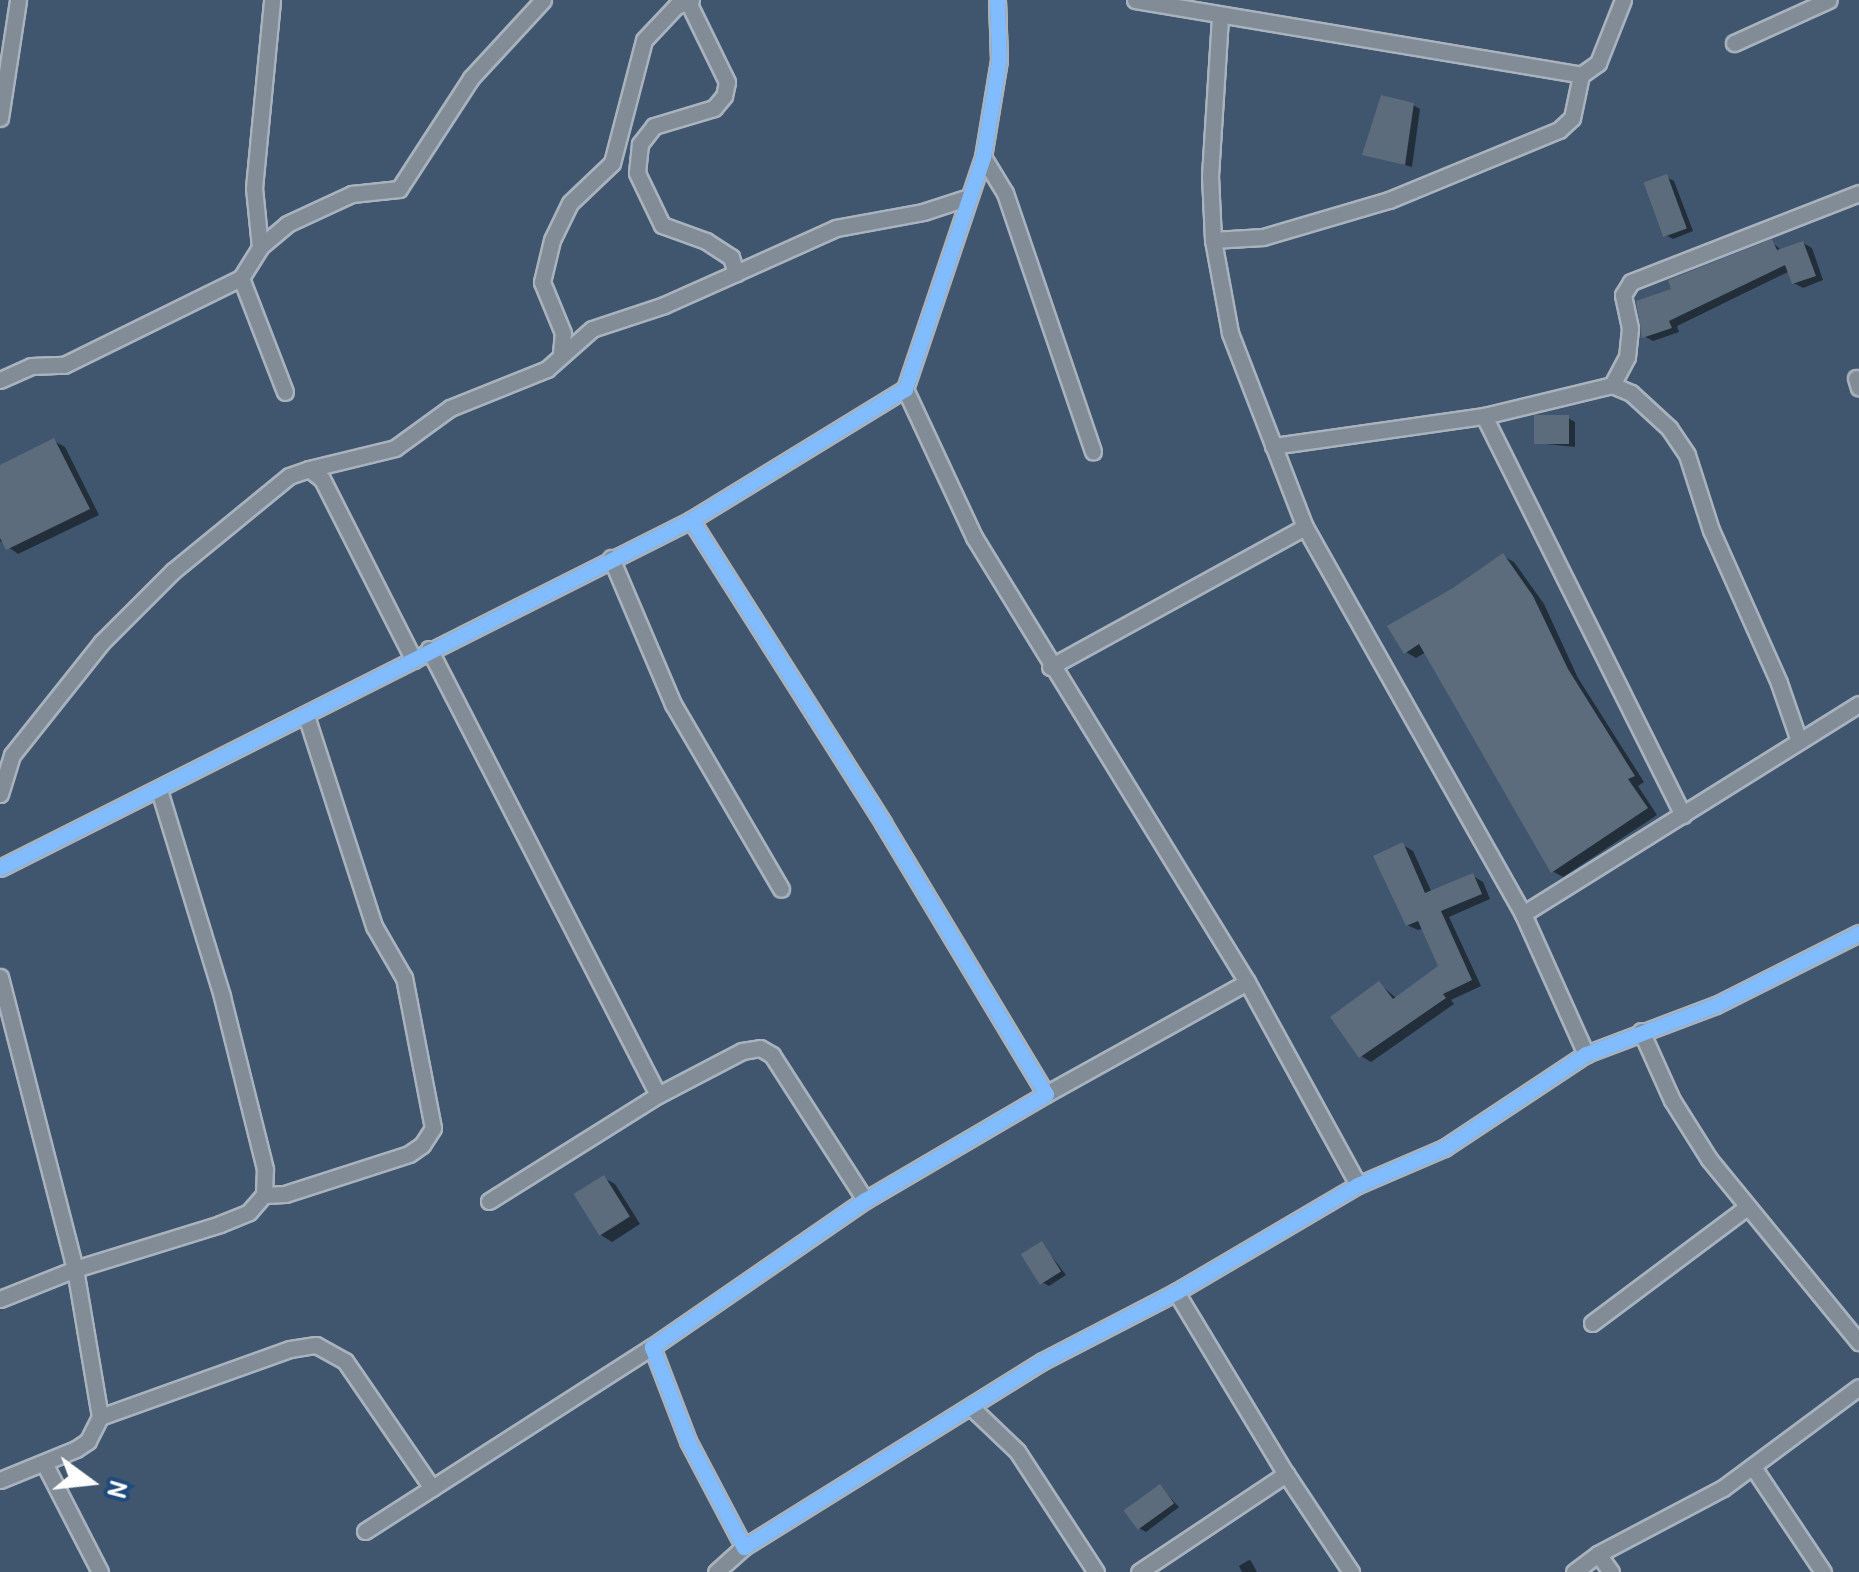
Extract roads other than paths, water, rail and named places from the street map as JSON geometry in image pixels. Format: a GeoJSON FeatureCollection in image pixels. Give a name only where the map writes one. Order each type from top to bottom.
{"type":"FeatureCollection","features":[{"type":"Feature","properties":{"kind":"street"},"geometry":{"type":"LineString","coordinates":[[0,118],[18,0]]}},
{"type":"Feature","properties":{"kind":"street"},"geometry":{"type":"LineString","coordinates":[[260,247],[254,188],[272,0]]}},
{"type":"Feature","properties":{"kind":"street"},"geometry":{"type":"LineString","coordinates":[[0,380],[32,366],[64,365],[241,278],[260,247],[286,224],[352,194],[399,189],[471,78],[543,0]]}},
{"type":"Feature","properties":{"kind":"street"},"geometry":{"type":"LineString","coordinates":[[0,868],[306,716],[414,660],[429,648],[690,520],[905,389],[982,157],[998,60],[996,0]]}},
{"type":"Feature","properties":{"kind":"street"},"geometry":{"type":"LineString","coordinates":[[1136,0],[1581,75]]}},
{"type":"Feature","properties":{"kind":"street"},"geometry":{"type":"LineString","coordinates":[[1213,240],[1263,237],[1389,200],[1558,130],[1572,118],[1581,75],[1598,62],[1623,0]]}},
{"type":"Feature","properties":{"kind":"street"},"geometry":{"type":"LineString","coordinates":[[1734,43],[1829,0]]}},
{"type":"Feature","properties":{"kind":"street"},"geometry":{"type":"LineString","coordinates":[[560,358],[562,332],[542,282],[552,240],[570,203],[612,163],[644,40],[680,2],[727,82],[724,96],[714,108],[654,126],[640,144],[637,173],[662,225],[718,249],[730,257],[736,273]]}},
{"type":"Feature","properties":{"kind":"street"},"geometry":{"type":"LineString","coordinates":[[1220,17],[1210,176],[1213,240],[1230,334],[1305,527],[1523,914],[1586,1054]]}},
{"type":"Feature","properties":{"kind":"street"},"geometry":{"type":"LineString","coordinates":[[982,157],[1005,192],[1093,452]]}},
{"type":"Feature","properties":{"kind":"street"},"geometry":{"type":"LineString","coordinates":[[1612,385],[1627,357],[1630,328],[1623,296],[1630,282],[1859,193]]}},
{"type":"Feature","properties":{"kind":"street"},"geometry":{"type":"LineString","coordinates":[[0,794],[12,755],[102,642],[173,571],[289,476],[395,448],[450,408],[547,369],[592,329],[664,305],[808,238],[969,197]]}},
{"type":"Feature","properties":{"kind":"street"},"geometry":{"type":"LineString","coordinates":[[241,278],[284,392]]}},
{"type":"Feature","properties":{"kind":"street"},"geometry":{"type":"LineString","coordinates":[[1273,446],[1484,416],[1612,385],[1630,393],[1670,428],[1686,455],[1711,530],[1780,683],[1799,741]]}},
{"type":"Feature","properties":{"kind":"street"},"geometry":{"type":"LineString","coordinates":[[905,389],[974,537],[1050,667],[1247,982],[1358,1185]]}},
{"type":"Feature","properties":{"kind":"street"},"geometry":{"type":"LineString","coordinates":[[1484,416],[1684,816]]}},
{"type":"Feature","properties":{"kind":"street"},"geometry":{"type":"LineString","coordinates":[[309,469],[322,479],[414,660]]}},
{"type":"Feature","properties":{"kind":"street"},"geometry":{"type":"LineString","coordinates":[[690,520],[882,822],[1046,1094]]}},
{"type":"Feature","properties":{"kind":"street"},"geometry":{"type":"LineString","coordinates":[[1050,667],[1305,527]]}},
{"type":"Feature","properties":{"kind":"street"},"geometry":{"type":"LineString","coordinates":[[611,558],[673,704],[781,889]]}},
{"type":"Feature","properties":{"kind":"street"},"geometry":{"type":"LineString","coordinates":[[429,648],[658,1095]]}},
{"type":"Feature","properties":{"kind":"street"},"geometry":{"type":"LineString","coordinates":[[1523,914],[1859,704]]}},
{"type":"Feature","properties":{"kind":"street"},"geometry":{"type":"LineString","coordinates":[[264,1195],[285,1194],[409,1154],[422,1146],[432,1128],[404,978],[374,926],[306,716]]}},
{"type":"Feature","properties":{"kind":"street"},"geometry":{"type":"LineString","coordinates":[[0,1300],[76,1269],[220,1224],[249,1212],[264,1195],[265,1169],[222,996],[158,790]]}},
{"type":"Feature","properties":{"kind":"street"},"geometry":{"type":"LineString","coordinates":[[716,1572],[744,1547],[973,1409],[1043,1361],[1176,1292],[1358,1185],[1444,1148],[1586,1054],[1641,1030],[1716,1005],[1859,933]]}},
{"type":"Feature","properties":{"kind":"street"},"geometry":{"type":"LineString","coordinates":[[0,977],[76,1269],[100,1417],[88,1441],[0,1480]]}},
{"type":"Feature","properties":{"kind":"street"},"geometry":{"type":"LineString","coordinates":[[365,1530],[652,1347],[865,1200],[1247,982]]}},
{"type":"Feature","properties":{"kind":"street"},"geometry":{"type":"LineString","coordinates":[[1641,1030],[1672,1100],[1746,1208],[1859,1342]]}},
{"type":"Feature","properties":{"kind":"street"},"geometry":{"type":"LineString","coordinates":[[490,1201],[658,1095],[742,1051],[760,1048],[772,1055],[865,1200]]}},
{"type":"Feature","properties":{"kind":"street"},"geometry":{"type":"LineString","coordinates":[[1592,1324],[1746,1208]]}},
{"type":"Feature","properties":{"kind":"street"},"geometry":{"type":"LineString","coordinates":[[1176,1292],[1350,1572]]}},
{"type":"Feature","properties":{"kind":"street"},"geometry":{"type":"LineString","coordinates":[[100,1417],[290,1349],[316,1345],[345,1361],[432,1488]]}},
{"type":"Feature","properties":{"kind":"street"},"geometry":{"type":"LineString","coordinates":[[652,1347],[688,1441],[744,1547]]}},
{"type":"Feature","properties":{"kind":"street"},"geometry":{"type":"LineString","coordinates":[[1574,1572],[1598,1554],[1723,1488],[1859,1388]]}},
{"type":"Feature","properties":{"kind":"street"},"geometry":{"type":"LineString","coordinates":[[973,1409],[1016,1452],[1096,1572]]}},
{"type":"Feature","properties":{"kind":"street"},"geometry":{"type":"LineString","coordinates":[[44,1463],[100,1572]]}},
{"type":"Feature","properties":{"kind":"street"},"geometry":{"type":"LineString","coordinates":[[1753,1467],[1823,1572]]}},
{"type":"Feature","properties":{"kind":"street"},"geometry":{"type":"LineString","coordinates":[[1139,1572],[1286,1474]]}},
{"type":"Feature","properties":{"kind":"street"},"geometry":{"type":"LineString","coordinates":[[1598,1554],[1610,1572]]}}]}
